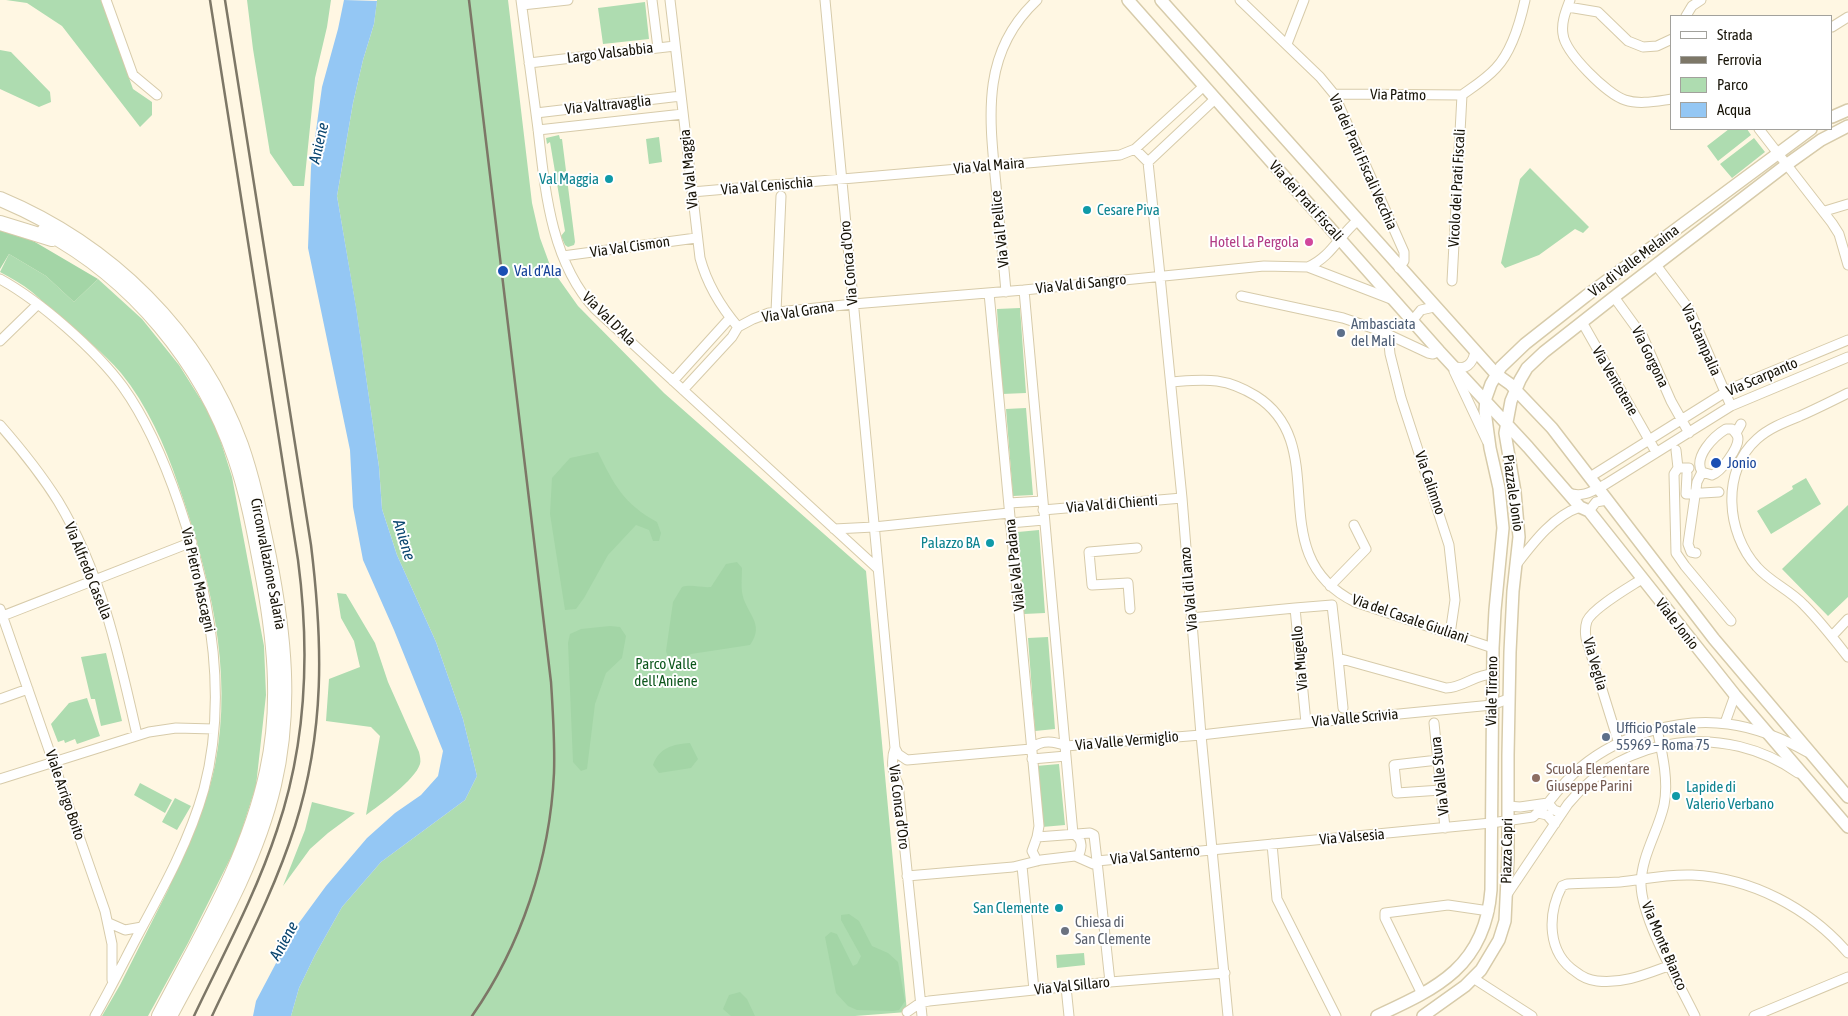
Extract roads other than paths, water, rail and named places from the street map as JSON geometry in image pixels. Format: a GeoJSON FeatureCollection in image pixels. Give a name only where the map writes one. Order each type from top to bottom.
{"type":"FeatureCollection","features":[{"type":"Feature","properties":{"kind":"highway","name":"Circonvallazione Salaria"},"geometry":{"type":"LineString","coordinates":[[0,200],[52,224],[91,249],[134,284],[164,314],[202,366],[230,419],[248,467],[260,515],[278,606],[284,660],[284,719],[278,766],[266,814],[247,864],[168,1015]]}},
{"type":"Feature","properties":{"kind":"highway","name":"Circonvallazione Salaria"},"geometry":{"type":"LineString","coordinates":[[0,210],[27,222],[68,245],[112,278],[154,319],[191,366],[211,401],[231,446],[245,490],[262,570],[272,633],[275,673],[274,723],[269,760],[259,804],[248,835],[168,1015]]}},
{"type":"Feature","properties":{"kind":"highway"},"geometry":{"type":"LineString","coordinates":[[0,223],[68,245]]}},
{"type":"Feature","properties":{"kind":"main road","name":"Via dei Prati Fiscali"},"geometry":{"type":"LineString","coordinates":[[1161,0],[1357,220],[1402,263],[1434,307],[1496,374]]}},
{"type":"Feature","properties":{"kind":"main road","name":"Via dei Prati Fiscali"},"geometry":{"type":"LineString","coordinates":[[1131,1],[1215,99],[1485,402]]}},
{"type":"Feature","properties":{"kind":"main road"},"geometry":{"type":"LineString","coordinates":[[1833,117],[1848,110]]}},
{"type":"Feature","properties":{"kind":"main road","name":"Via di Valle Melaina"},"geometry":{"type":"LineString","coordinates":[[1516,390],[1529,366],[1582,322],[1786,165],[1816,143],[1848,126]]}},
{"type":"Feature","properties":{"kind":"main road","name":"Via di Valle Melaina"},"geometry":{"type":"LineString","coordinates":[[1496,374],[1519,349],[1545,328],[1810,130]]}},
{"type":"Feature","properties":{"kind":"main road"},"geometry":{"type":"LineString","coordinates":[[1496,374],[1516,390]]}},
{"type":"Feature","properties":{"kind":"main road","name":"Piazzale Jonio"},"geometry":{"type":"LineString","coordinates":[[1496,374],[1485,402],[1490,448],[1502,512],[1501,560]]}},
{"type":"Feature","properties":{"kind":"main road","name":"Piazzale Jonio"},"geometry":{"type":"LineString","coordinates":[[1516,390],[1511,401],[1506,423],[1506,444],[1519,522],[1516,565]]}},
{"type":"Feature","properties":{"kind":"main road","name":"Viale Jonio"},"geometry":{"type":"LineString","coordinates":[[1516,390],[1552,428],[1734,664],[1848,797]]}},
{"type":"Feature","properties":{"kind":"main road"},"geometry":{"type":"LineString","coordinates":[[1485,402],[1506,423]]}},
{"type":"Feature","properties":{"kind":"main road","name":"Viale Jonio"},"geometry":{"type":"LineString","coordinates":[[1506,423],[1584,509],[1768,735],[1846,822]]}},
{"type":"Feature","properties":{"kind":"main road","name":"Viale Tirreno"},"geometry":{"type":"LineString","coordinates":[[1491,823],[1493,648],[1501,560]]}},
{"type":"Feature","properties":{"kind":"main road","name":"Viale Tirreno"},"geometry":{"type":"LineString","coordinates":[[1508,806],[1508,699],[1511,616],[1516,565]]}},
{"type":"Feature","properties":{"kind":"main road","name":"Piazza Capri"},"geometry":{"type":"LineString","coordinates":[[1506,896],[1508,806]]}},
{"type":"Feature","properties":{"kind":"main road","name":"Piazza Capri"},"geometry":{"type":"LineString","coordinates":[[1488,911],[1491,872],[1491,823]]}},
{"type":"Feature","properties":{"kind":"main road"},"geometry":{"type":"LineString","coordinates":[[1423,1016],[1465,986],[1489,958],[1499,940],[1504,921],[1506,896]]}},
{"type":"Feature","properties":{"kind":"main road"},"geometry":{"type":"LineString","coordinates":[[1377,1016],[1422,994],[1447,978],[1468,957],[1481,934],[1488,911]]}},
{"type":"Feature","properties":{"kind":"street"},"geometry":{"type":"LineString","coordinates":[[106,0],[133,75],[157,96]]}},
{"type":"Feature","properties":{"kind":"street"},"geometry":{"type":"LineString","coordinates":[[522,2],[568,0]]}},
{"type":"Feature","properties":{"kind":"street"},"geometry":{"type":"LineString","coordinates":[[652,0],[658,48]]}},
{"type":"Feature","properties":{"kind":"street","name":"Via Val Maggia"},"geometry":{"type":"LineString","coordinates":[[670,0],[696,238],[705,276],[730,318],[738,327]]}},
{"type":"Feature","properties":{"kind":"street","name":"Via Conca d'Oro"},"geometry":{"type":"LineString","coordinates":[[825,0],[895,748],[892,754],[895,778],[898,783],[922,1016]]}},
{"type":"Feature","properties":{"kind":"street","name":"Via Val Pellice"},"geometry":{"type":"LineString","coordinates":[[1006,292],[990,106],[994,72],[1003,46],[1014,26],[1037,0]]}},
{"type":"Feature","properties":{"kind":"street","name":"Via dei Prati Fiscali Vecchia"},"geometry":{"type":"LineString","coordinates":[[1240,0],[1287,44],[1323,80],[1334,94],[1403,249],[1402,263]]}},
{"type":"Feature","properties":{"kind":"street"},"geometry":{"type":"LineString","coordinates":[[1287,44],[1304,0]]}},
{"type":"Feature","properties":{"kind":"street"},"geometry":{"type":"LineString","coordinates":[[1462,95],[1486,78],[1501,62],[1516,32],[1525,0]]}},
{"type":"Feature","properties":{"kind":"street"},"geometry":{"type":"LineString","coordinates":[[1686,15],[1690,8],[1701,0]]}},
{"type":"Feature","properties":{"kind":"street","name":"Via Val D'Ala"},"geometry":{"type":"LineString","coordinates":[[522,2],[549,204],[563,256],[572,277],[591,304],[877,568]]}},
{"type":"Feature","properties":{"kind":"street"},"geometry":{"type":"LineString","coordinates":[[1670,40],[1658,46],[1642,47],[1628,41],[1598,12],[1569,4],[1562,24],[1565,42],[1585,68],[1604,88],[1615,96],[1630,101],[1645,102],[1670,99]]}},
{"type":"Feature","properties":{"kind":"street"},"geometry":{"type":"LineString","coordinates":[[1833,26],[1848,17]]}},
{"type":"Feature","properties":{"kind":"street","name":"Largo Valsabbia"},"geometry":{"type":"LineString","coordinates":[[529,63],[675,46]]}},
{"type":"Feature","properties":{"kind":"street","name":"Via Val Maira"},"geometry":{"type":"LineString","coordinates":[[842,180],[1120,154],[1135,149],[1204,86]]}},
{"type":"Feature","properties":{"kind":"street","name":"Via Patmo"},"geometry":{"type":"LineString","coordinates":[[1334,94],[1462,95]]}},
{"type":"Feature","properties":{"kind":"street","name":"Vicolo dei Prati Fiscali"},"geometry":{"type":"LineString","coordinates":[[1452,281],[1462,95]]}},
{"type":"Feature","properties":{"kind":"street","name":"Via Valtravaglia"},"geometry":{"type":"LineString","coordinates":[[536,113],[681,96]]}},
{"type":"Feature","properties":{"kind":"street"},"geometry":{"type":"LineString","coordinates":[[1135,149],[1148,162],[1215,99]]}},
{"type":"Feature","properties":{"kind":"street","name":"Via Valtravaglia"},"geometry":{"type":"LineString","coordinates":[[538,130],[683,114]]}},
{"type":"Feature","properties":{"kind":"street"},"geometry":{"type":"LineString","coordinates":[[1760,130],[1786,165],[1825,211],[1844,239],[1848,266]]}},
{"type":"Feature","properties":{"kind":"street","name":"Via Val di Lanzo"},"geometry":{"type":"LineString","coordinates":[[1148,162],[1182,498],[1201,735],[1228,1016]]}},
{"type":"Feature","properties":{"kind":"street","name":"Via Val Cenischia"},"geometry":{"type":"LineString","coordinates":[[692,192],[842,180]]}},
{"type":"Feature","properties":{"kind":"street"},"geometry":{"type":"LineString","coordinates":[[776,312],[781,196]]}},
{"type":"Feature","properties":{"kind":"street"},"geometry":{"type":"LineString","coordinates":[[1825,211],[1848,204]]}},
{"type":"Feature","properties":{"kind":"street"},"geometry":{"type":"LineString","coordinates":[[1308,267],[1326,256],[1334,248],[1343,233],[1357,220]]}},
{"type":"Feature","properties":{"kind":"street","name":"Via Val Cismon"},"geometry":{"type":"LineString","coordinates":[[563,256],[696,238]]}},
{"type":"Feature","properties":{"kind":"street","name":"Via Stampalia"},"geometry":{"type":"LineString","coordinates":[[1656,265],[1689,309],[1731,406]]}},
{"type":"Feature","properties":{"kind":"street","name":"Via Val di Sangro"},"geometry":{"type":"LineString","coordinates":[[853,304],[1006,292],[1264,266],[1308,267],[1360,285],[1393,300]]}},
{"type":"Feature","properties":{"kind":"street","name":"Via Pietro Mascagni"},"geometry":{"type":"LineString","coordinates":[[0,279],[37,305],[88,348],[112,372],[124,388],[162,458],[192,542],[210,624],[215,674],[214,729],[205,783],[198,808],[175,864],[95,1016]]}},
{"type":"Feature","properties":{"kind":"street"},"geometry":{"type":"LineString","coordinates":[[1024,290],[1073,834]]}},
{"type":"Feature","properties":{"kind":"street","name":"Viale Val Padana"},"geometry":{"type":"LineString","coordinates":[[989,293],[1039,826],[1032,850],[1037,860]]}},
{"type":"Feature","properties":{"kind":"street"},"geometry":{"type":"LineString","coordinates":[[1240,296],[1337,317],[1388,334],[1428,353],[1439,352]]}},
{"type":"Feature","properties":{"kind":"street","name":"Via Gorgona"},"geometry":{"type":"LineString","coordinates":[[1614,297],[1643,337],[1680,419]]}},
{"type":"Feature","properties":{"kind":"street","name":"Via Val Grana"},"geometry":{"type":"LineString","coordinates":[[684,390],[732,337],[738,327],[753,319],[776,312],[853,304]]}},
{"type":"Feature","properties":{"kind":"street"},"geometry":{"type":"LineString","coordinates":[[0,341],[37,305]]}},
{"type":"Feature","properties":{"kind":"street"},"geometry":{"type":"LineString","coordinates":[[1412,321],[1421,310],[1434,307]]}},
{"type":"Feature","properties":{"kind":"street"},"geometry":{"type":"LineString","coordinates":[[673,381],[730,318]]}},
{"type":"Feature","properties":{"kind":"street","name":"Via Ventotene"},"geometry":{"type":"LineString","coordinates":[[1582,322],[1656,452]]}},
{"type":"Feature","properties":{"kind":"street","name":"Via Calimno"},"geometry":{"type":"LineString","coordinates":[[1388,334],[1390,354],[1400,392],[1449,545],[1455,600],[1450,634]]}},
{"type":"Feature","properties":{"kind":"street","name":"Via Scarpanto"},"geometry":{"type":"LineString","coordinates":[[1590,477],[1724,393],[1848,340]]}},
{"type":"Feature","properties":{"kind":"street"},"geometry":{"type":"LineString","coordinates":[[1452,366],[1459,369],[1467,367],[1473,359],[1475,351]]}},
{"type":"Feature","properties":{"kind":"street","name":"Via Scarpanto"},"geometry":{"type":"LineString","coordinates":[[1567,492],[1574,495],[1582,495],[1606,484],[1731,406],[1848,357]]}},
{"type":"Feature","properties":{"kind":"street","name":"Piazzale Jonio"},"geometry":{"type":"LineString","coordinates":[[1452,366],[1490,448]]}},
{"type":"Feature","properties":{"kind":"street","name":"Via del Casale Giuliani"},"geometry":{"type":"LineString","coordinates":[[1171,382],[1207,380],[1232,384],[1260,398],[1278,416],[1286,428],[1293,450],[1301,528],[1305,546],[1315,568],[1330,586],[1355,602],[1493,648]]}},
{"type":"Feature","properties":{"kind":"street"},"geometry":{"type":"LineString","coordinates":[[1848,393],[1781,423],[1757,439],[1747,450],[1738,466],[1731,495],[1732,512],[1744,548],[1754,563],[1762,572],[1803,604],[1848,657]]}},
{"type":"Feature","properties":{"kind":"street"},"geometry":{"type":"LineString","coordinates":[[1680,419],[1689,433]]}},
{"type":"Feature","properties":{"kind":"street"},"geometry":{"type":"LineString","coordinates":[[1736,432],[1741,424]]}},
{"type":"Feature","properties":{"kind":"street","name":"Via Alfredo Casella"},"geometry":{"type":"LineString","coordinates":[[0,425],[22,451],[56,499],[72,526],[95,581],[112,632],[137,735]]}},
{"type":"Feature","properties":{"kind":"street"},"geometry":{"type":"LineString","coordinates":[[1732,429],[1736,432],[1737,444],[1719,471],[1712,475],[1702,472],[1699,466],[1700,459],[1712,440],[1726,430],[1732,429]]}},
{"type":"Feature","properties":{"kind":"street"},"geometry":{"type":"LineString","coordinates":[[1676,450],[1678,468],[1674,474],[1676,553],[1731,621]]}},
{"type":"Feature","properties":{"kind":"street"},"geometry":{"type":"LineString","coordinates":[[1678,468],[1688,471],[1686,494],[1719,492]]}},
{"type":"Feature","properties":{"kind":"street"},"geometry":{"type":"LineString","coordinates":[[1696,553],[1691,552],[1688,544],[1697,482],[1702,472]]}},
{"type":"Feature","properties":{"kind":"street","name":"Via Val di Chienti"},"geometry":{"type":"LineString","coordinates":[[1009,503],[1043,506],[1182,498]]}},
{"type":"Feature","properties":{"kind":"street","name":"Piazzale Jonio"},"geometry":{"type":"LineString","coordinates":[[1516,565],[1535,540],[1565,514],[1584,509],[1596,502],[1607,500]]}},
{"type":"Feature","properties":{"kind":"street"},"geometry":{"type":"LineString","coordinates":[[834,529],[1010,514]]}},
{"type":"Feature","properties":{"kind":"street"},"geometry":{"type":"LineString","coordinates":[[1010,523],[1044,520]]}},
{"type":"Feature","properties":{"kind":"street"},"geometry":{"type":"LineString","coordinates":[[1330,586],[1366,550],[1354,525]]}},
{"type":"Feature","properties":{"kind":"street"},"geometry":{"type":"LineString","coordinates":[[1,614],[95,581],[192,542]]}},
{"type":"Feature","properties":{"kind":"street"},"geometry":{"type":"LineString","coordinates":[[1130,609],[1128,583],[1092,586],[1089,552],[1138,548]]}},
{"type":"Feature","properties":{"kind":"street","name":"Via Veglia"},"geometry":{"type":"LineString","coordinates":[[1619,744],[1585,631],[1587,622],[1594,613],[1642,579]]}},
{"type":"Feature","properties":{"kind":"street"},"geometry":{"type":"LineString","coordinates":[[1295,608],[1332,605],[1343,708]]}},
{"type":"Feature","properties":{"kind":"street","name":"Via Mugello"},"geometry":{"type":"LineString","coordinates":[[1191,618],[1295,608],[1306,723]]}},
{"type":"Feature","properties":{"kind":"street","name":"Viale Arrigo Boito"},"geometry":{"type":"LineString","coordinates":[[1,614],[109,923],[113,952],[112,984]]}},
{"type":"Feature","properties":{"kind":"street"},"geometry":{"type":"LineString","coordinates":[[1832,636],[1848,619]]}},
{"type":"Feature","properties":{"kind":"street"},"geometry":{"type":"LineString","coordinates":[[1338,658],[1446,688],[1457,686],[1478,676],[1493,674]]}},
{"type":"Feature","properties":{"kind":"street"},"geometry":{"type":"LineString","coordinates":[[0,699],[28,689]]}},
{"type":"Feature","properties":{"kind":"street"},"geometry":{"type":"LineString","coordinates":[[1725,723],[1735,695]]}},
{"type":"Feature","properties":{"kind":"street","name":"Via Valle Scrivia"},"geometry":{"type":"LineString","coordinates":[[1201,735],[1492,705],[1508,699]]}},
{"type":"Feature","properties":{"kind":"street","name":"Via Valle Stura"},"geometry":{"type":"LineString","coordinates":[[1434,723],[1445,828]]}},
{"type":"Feature","properties":{"kind":"street"},"geometry":{"type":"LineString","coordinates":[[1538,813],[1580,768],[1597,755],[1657,729],[1688,724],[1725,723],[1768,735],[1796,746],[1817,759]]}},
{"type":"Feature","properties":{"kind":"street"},"geometry":{"type":"LineString","coordinates":[[0,778],[137,735],[172,728],[214,729]]}},
{"type":"Feature","properties":{"kind":"street","name":"Via Monte Bianco"},"geometry":{"type":"LineString","coordinates":[[1657,729],[1661,746],[1665,788],[1664,805],[1645,860],[1642,879],[1643,895],[1650,918],[1695,1016]]}},
{"type":"Feature","properties":{"kind":"street","name":"Via Valle Vermiglio"},"geometry":{"type":"LineString","coordinates":[[1032,759],[1066,751],[1201,735]]}},
{"type":"Feature","properties":{"kind":"street"},"geometry":{"type":"LineString","coordinates":[[1506,896],[1562,812],[1578,792],[1604,772],[1628,758],[1661,746],[1692,741],[1731,744],[1774,759],[1804,777]]}},
{"type":"Feature","properties":{"kind":"street","name":"Via Valle Vermiglio"},"geometry":{"type":"LineString","coordinates":[[907,760],[1031,749],[1037,744],[1046,742],[1054,742],[1066,751]]}},
{"type":"Feature","properties":{"kind":"street"},"geometry":{"type":"LineString","coordinates":[[895,748],[898,754],[907,760],[900,769],[898,783]]}},
{"type":"Feature","properties":{"kind":"street"},"geometry":{"type":"LineString","coordinates":[[1438,760],[1394,765],[1397,793],[1441,790]]}},
{"type":"Feature","properties":{"kind":"street"},"geometry":{"type":"LineString","coordinates":[[1508,806],[1520,807],[1548,803]]}},
{"type":"Feature","properties":{"kind":"street"},"geometry":{"type":"LineString","coordinates":[[1548,803],[1554,810],[1562,812]]}},
{"type":"Feature","properties":{"kind":"street"},"geometry":{"type":"LineString","coordinates":[[1538,813],[1547,815],[1555,824]]}},
{"type":"Feature","properties":{"kind":"street","name":"Via Valsesia"},"geometry":{"type":"LineString","coordinates":[[1213,850],[1491,823],[1529,818],[1538,813]]}},
{"type":"Feature","properties":{"kind":"street"},"geometry":{"type":"LineString","coordinates":[[1037,837],[1090,833],[1094,835],[1110,982]]}},
{"type":"Feature","properties":{"kind":"street"},"geometry":{"type":"LineString","coordinates":[[907,876],[1022,866],[1037,860],[1078,857],[1081,842],[1073,834]]}},
{"type":"Feature","properties":{"kind":"street"},"geometry":{"type":"LineString","coordinates":[[1272,844],[1277,900],[1336,1016]]}},
{"type":"Feature","properties":{"kind":"street","name":"Via Val Santerno"},"geometry":{"type":"LineString","coordinates":[[1078,857],[1089,864],[1096,861],[1213,850]]}},
{"type":"Feature","properties":{"kind":"street"},"geometry":{"type":"LineString","coordinates":[[1022,866],[1034,990]]}},
{"type":"Feature","properties":{"kind":"street"},"geometry":{"type":"LineString","coordinates":[[1671,965],[1628,980],[1596,981],[1586,978],[1571,969],[1562,959],[1552,936],[1556,903],[1563,885],[1669,875],[1721,879],[1757,889],[1780,900],[1807,916],[1848,953]]}},
{"type":"Feature","properties":{"kind":"street"},"geometry":{"type":"LineString","coordinates":[[1422,994],[1385,918],[1385,913],[1448,905],[1488,911]]}},
{"type":"Feature","properties":{"kind":"street"},"geometry":{"type":"LineString","coordinates":[[109,923],[125,930],[142,927]]}},
{"type":"Feature","properties":{"kind":"street","name":"Via Val Sillaro"},"geometry":{"type":"LineString","coordinates":[[920,1004],[929,1001],[1110,982],[1225,973]]}},
{"type":"Feature","properties":{"kind":"street"},"geometry":{"type":"LineString","coordinates":[[1754,1016],[1848,977]]}},
{"type":"Feature","properties":{"kind":"street"},"geometry":{"type":"LineString","coordinates":[[1473,978],[1532,1016]]}},
{"type":"Feature","properties":{"kind":"street"},"geometry":{"type":"LineString","coordinates":[[1066,987],[1069,1016]]}},
{"type":"Feature","properties":{"kind":"street"},"geometry":{"type":"LineString","coordinates":[[907,1012],[920,1004]]}},
{"type":"Feature","properties":{"kind":"water","name":"Aniene"},"geometry":{"type":"Polygon","coordinates":[[[344,0],[377,1],[374,24],[353,103],[337,196],[356,307],[379,467],[382,509],[397,555],[436,642],[463,719],[477,776],[465,800],[381,862],[342,907],[299,988],[291,1016],[253,1016],[256,1001],[293,931],[326,886],[367,838],[395,813],[421,795],[438,776],[443,751],[394,630],[363,560],[353,507],[350,450],[308,248],[311,167],[322,87],[344,0]]]}},
{"type":"Feature","properties":{"kind":"railway"},"geometry":{"type":"LineString","coordinates":[[194,1016],[249,901],[277,830],[295,763],[300,730],[305,662],[302,594],[298,560],[210,0]]}},
{"type":"Feature","properties":{"kind":"railway"},"geometry":{"type":"LineString","coordinates":[[212,1016],[267,899],[287,851],[305,791],[312,756],[319,687],[318,617],[311,545],[225,0]]}},
{"type":"Feature","properties":{"kind":"railway"},"geometry":{"type":"LineString","coordinates":[[469,0],[551,682],[554,750],[554,773],[546,837],[530,900],[505,961],[472,1016]]}},
{"type":"Feature","properties":{"kind":"place","name":"Val Maggia"},"geometry":{"type":"Point","coordinates":[609,179]}},
{"type":"Feature","properties":{"kind":"place","name":"Cesare Piva"},"geometry":{"type":"Point","coordinates":[1087,210]}},
{"type":"Feature","properties":{"kind":"place","name":"Hotel La Pergola"},"geometry":{"type":"Point","coordinates":[1309,242]}},
{"type":"Feature","properties":{"kind":"place","name":"Val d’Ala"},"geometry":{"type":"Point","coordinates":[503,271]}},
{"type":"Feature","properties":{"kind":"place","name":"Ambasciata del Mali"},"geometry":{"type":"Point","coordinates":[1341,333]}},
{"type":"Feature","properties":{"kind":"place","name":"Jonio"},"geometry":{"type":"Point","coordinates":[1716,463]}},
{"type":"Feature","properties":{"kind":"place","name":"Palazzo BA"},"geometry":{"type":"Point","coordinates":[990,543]}},
{"type":"Feature","properties":{"kind":"place","name":"Ufficio Postale 55969 – Roma 75"},"geometry":{"type":"Point","coordinates":[1606,737]}},
{"type":"Feature","properties":{"kind":"place","name":"Scuola Elementare Giuseppe Parini"},"geometry":{"type":"Point","coordinates":[1536,778]}},
{"type":"Feature","properties":{"kind":"place","name":"Lapide di Valerio Verbano"},"geometry":{"type":"Point","coordinates":[1676,796]}},
{"type":"Feature","properties":{"kind":"place","name":"San Clemente"},"geometry":{"type":"Point","coordinates":[1059,908]}},
{"type":"Feature","properties":{"kind":"place","name":"Chiesa di San Clemente"},"geometry":{"type":"Point","coordinates":[1065,931]}},
{"type":"Feature","properties":{"kind":"park label","name":"Parco Valle dell'Aniene"},"geometry":{"type":"Point","coordinates":[666,672]}}]}
